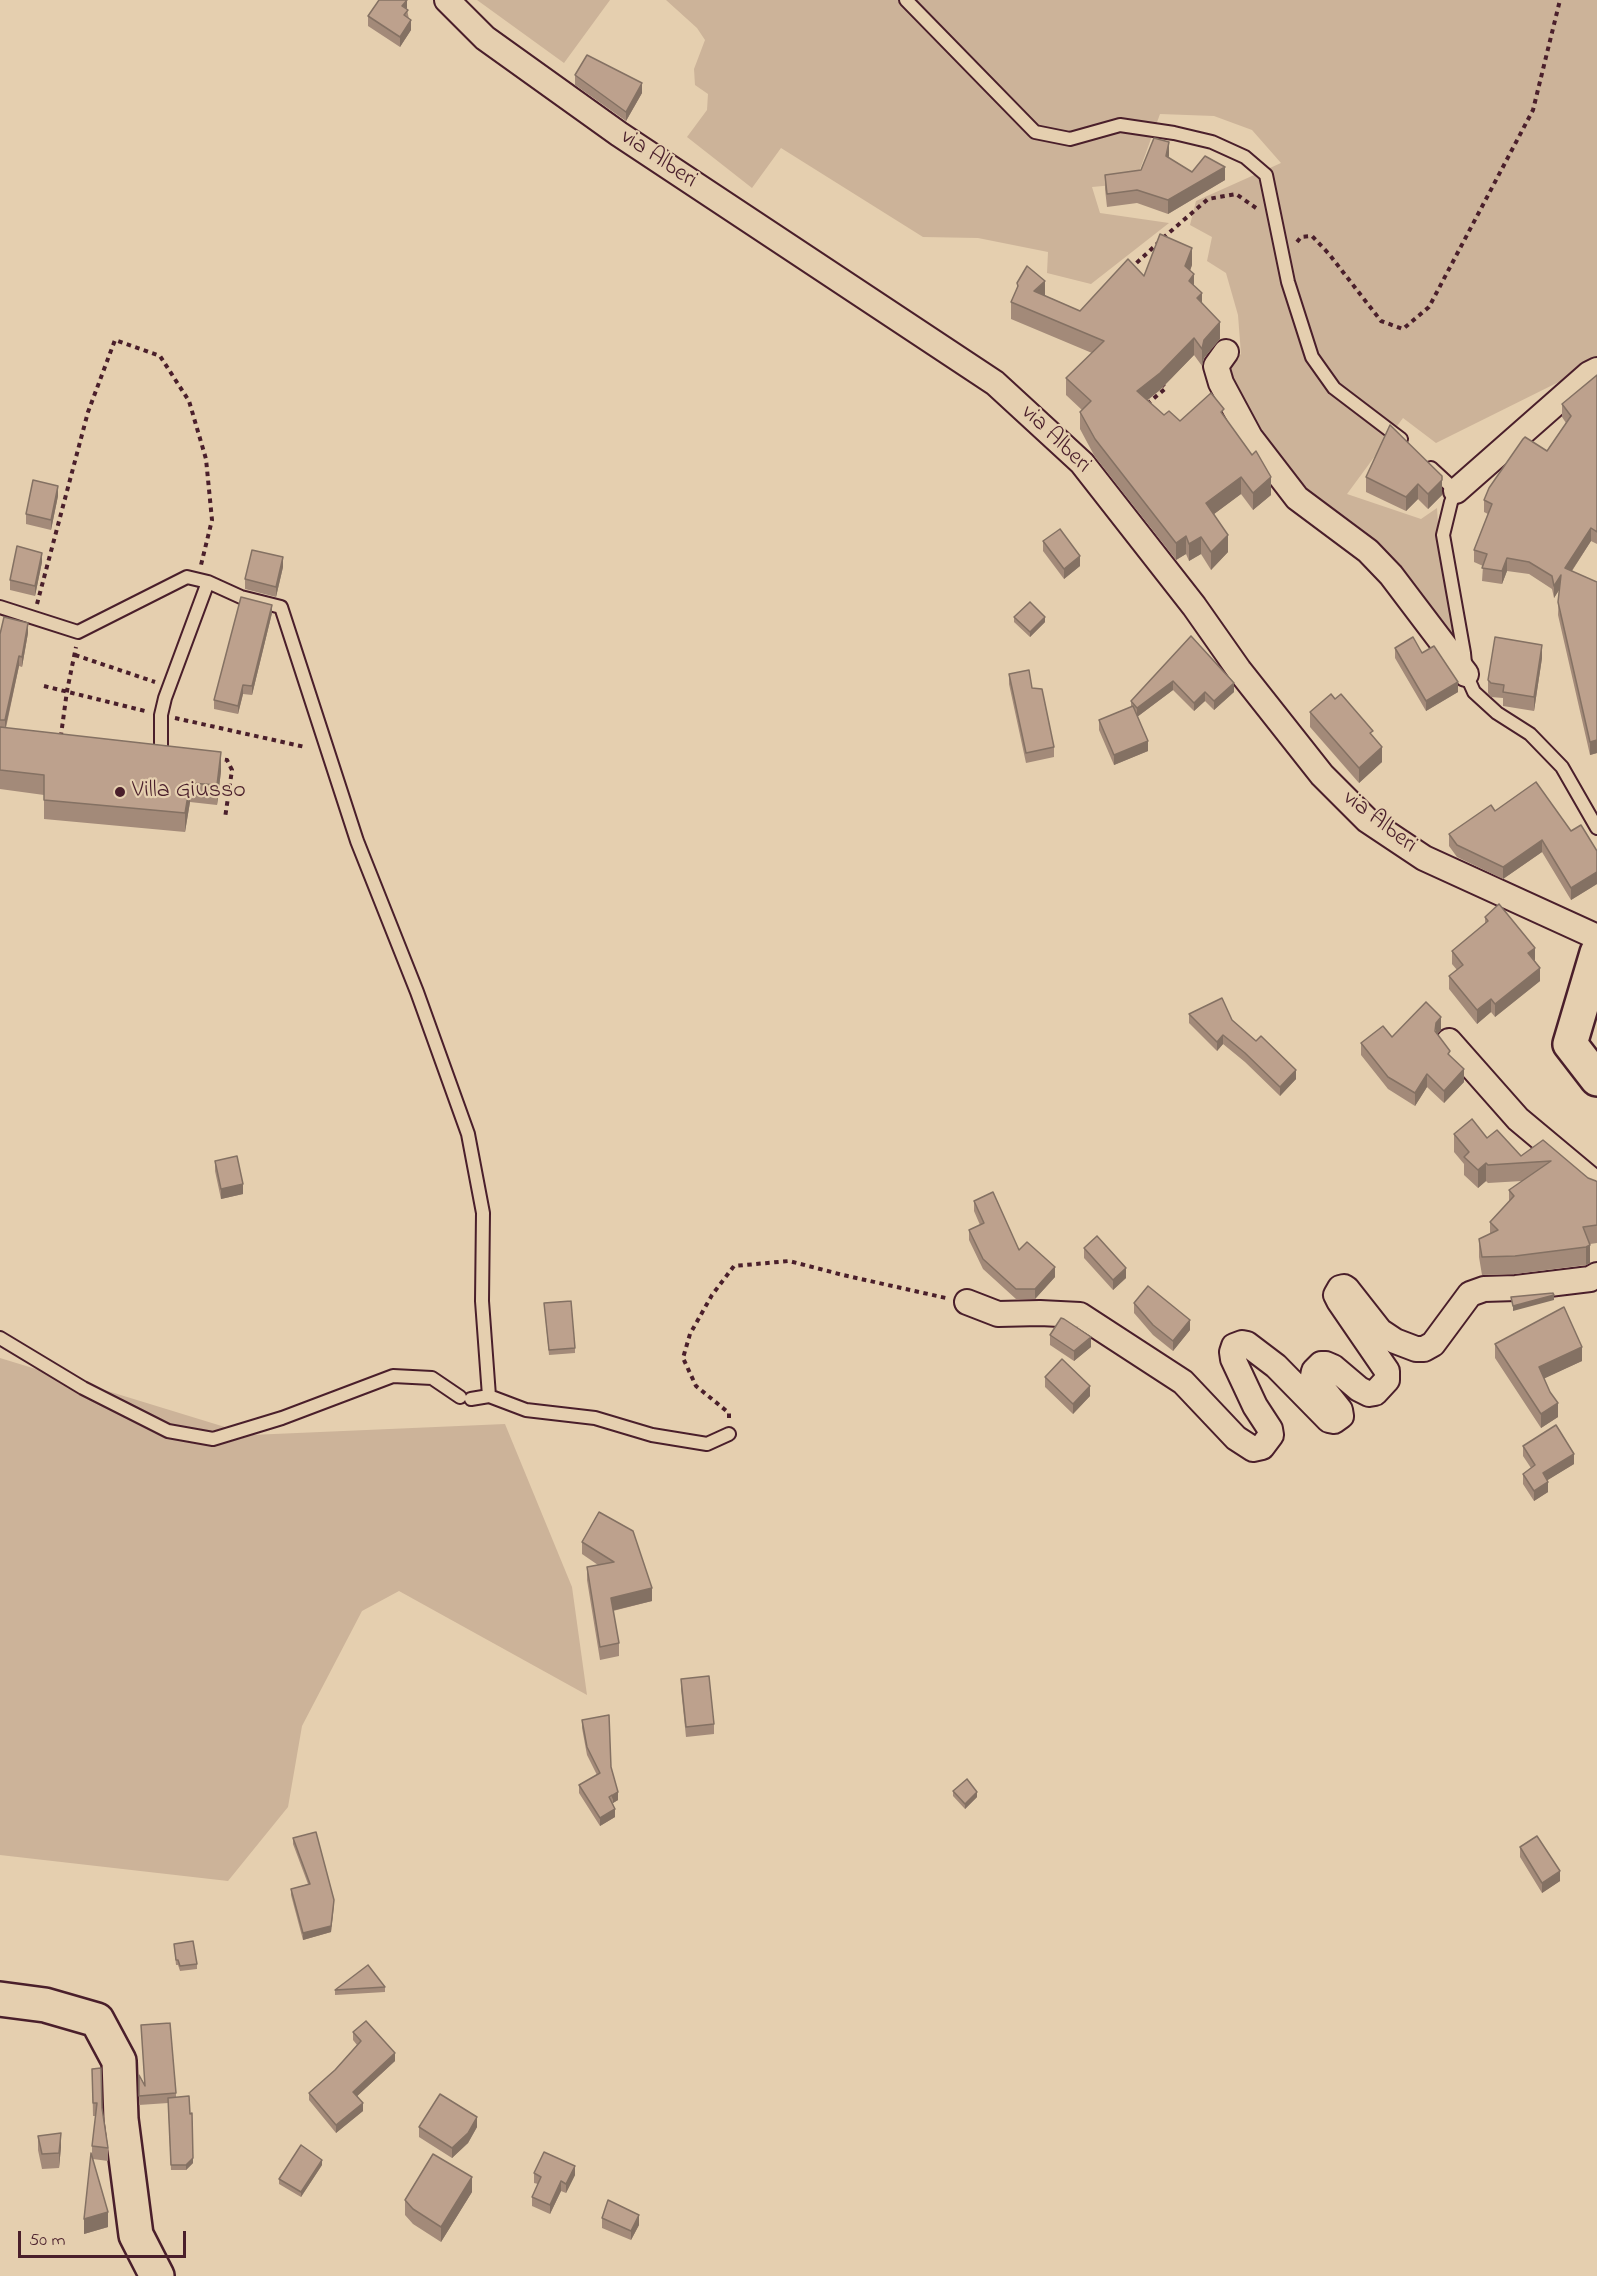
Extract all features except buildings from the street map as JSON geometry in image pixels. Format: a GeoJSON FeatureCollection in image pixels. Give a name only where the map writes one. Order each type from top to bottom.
{"type":"FeatureCollection","features":[{"type":"Feature","properties":{"kind":"street","name":"via Alberi"},"geometry":{"type":"LineString","coordinates":[[447,0],[485,38],[619,134],[995,383],[1082,463],[1322,775],[1367,820],[1424,858],[1597,937]]}},
{"type":"Feature","properties":{"kind":"street"},"geometry":{"type":"LineString","coordinates":[[1226,352],[1216,366],[1221,383],[1250,437],[1297,498],[1368,551],[1391,575],[1466,674]]}},
{"type":"Feature","properties":{"kind":"street"},"geometry":{"type":"LineString","coordinates":[[1456,491],[1588,374],[1597,370]]}},
{"type":"Feature","properties":{"kind":"street"},"geometry":{"type":"LineString","coordinates":[[1597,953],[1570,1044],[1597,1079]]}},
{"type":"Feature","properties":{"kind":"street"},"geometry":{"type":"LineString","coordinates":[[1449,1041],[1518,1119],[1597,1185]]}},
{"type":"Feature","properties":{"kind":"street"},"geometry":{"type":"LineString","coordinates":[[967,1302],[998,1314],[1080,1315],[1183,1382],[1236,1438],[1253,1449],[1262,1448],[1271,1435],[1233,1359],[1234,1346],[1242,1342],[1247,1344],[1276,1366],[1329,1420],[1334,1421],[1341,1416],[1340,1410],[1312,1376],[1321,1365],[1326,1364],[1333,1367],[1359,1389],[1369,1394],[1383,1387],[1387,1380],[1387,1371],[1339,1301],[1336,1295],[1340,1288],[1347,1289],[1380,1331],[1395,1341],[1416,1349],[1424,1349],[1433,1344],[1470,1294],[1484,1289],[1516,1288],[1590,1279],[1597,1275]]}},
{"type":"Feature","properties":{"kind":"street"},"geometry":{"type":"LineString","coordinates":[[0,2000],[45,2005],[97,2020],[118,2061],[121,2119],[136,2235],[157,2276]]}},
{"type":"Feature","properties":{"kind":"lane"},"geometry":{"type":"LineString","coordinates":[[906,0],[1035,132],[1070,139],[1120,125],[1174,132],[1212,142],[1245,157],[1266,176],[1288,282],[1312,357],[1334,388],[1391,430],[1407,446]]}},
{"type":"Feature","properties":{"kind":"lane"},"geometry":{"type":"LineString","coordinates":[[1424,461],[1456,491],[1443,535],[1466,674],[1474,692],[1497,713],[1530,734],[1562,767],[1597,828]]}},
{"type":"Feature","properties":{"kind":"lane"},"geometry":{"type":"LineString","coordinates":[[0,608],[78,632],[187,578],[202,581],[241,597],[281,607],[357,841],[417,992],[468,1134],[483,1213],[482,1301],[489,1396]]}},
{"type":"Feature","properties":{"kind":"lane"},"geometry":{"type":"LineString","coordinates":[[161,748],[161,715],[202,581]]}},
{"type":"Feature","properties":{"kind":"lane"},"geometry":{"type":"LineString","coordinates":[[0,1338],[83,1388],[168,1431],[213,1439],[282,1418],[393,1376],[432,1378],[465,1398],[489,1396],[526,1410],[595,1418],[652,1434],[707,1444],[729,1434]]}},
{"type":"Feature","properties":{"kind":"path"},"geometry":{"type":"LineString","coordinates":[[1284,259],[1301,237],[1312,236],[1329,254],[1381,321],[1403,329],[1429,307],[1533,110],[1560,0]]}},
{"type":"Feature","properties":{"kind":"path"},"geometry":{"type":"LineString","coordinates":[[1128,272],[1208,199],[1236,194],[1277,223]]}},
{"type":"Feature","properties":{"kind":"path"},"geometry":{"type":"LineString","coordinates":[[33,618],[48,569],[88,412],[115,340],[160,356],[189,401],[206,459],[212,520],[202,581]]}},
{"type":"Feature","properties":{"kind":"path"},"geometry":{"type":"LineString","coordinates":[[1142,408],[1166,388],[1158,379]]}},
{"type":"Feature","properties":{"kind":"path"},"geometry":{"type":"LineString","coordinates":[[67,691],[78,632]]}},
{"type":"Feature","properties":{"kind":"path"},"geometry":{"type":"LineString","coordinates":[[75,655],[170,687]]}},
{"type":"Feature","properties":{"kind":"path"},"geometry":{"type":"LineString","coordinates":[[729,1434],[729,1413],[696,1386],[683,1358],[690,1334],[712,1295],[734,1266],[789,1261],[967,1302]]}},
{"type":"Feature","properties":{"kind":"shaded area"},"geometry":{"type":"Polygon","coordinates":[[[477,0],[610,0],[564,63],[477,0]]]}},
{"type":"Feature","properties":{"kind":"shaded area"},"geometry":{"type":"Polygon","coordinates":[[[666,0],[1597,0],[1597,363],[1436,443],[1403,418],[1347,494],[1421,519],[1437,508],[1439,539],[1457,654],[1301,494],[1272,455],[1222,370],[1241,354],[1238,315],[1226,273],[1207,261],[1212,237],[1190,225],[1196,201],[1281,163],[1252,130],[1214,116],[1160,114],[1135,183],[1092,187],[1100,213],[1169,223],[1091,284],[1047,273],[1048,252],[978,238],[923,237],[781,148],[752,188],[687,137],[707,110],[708,94],[695,85],[694,69],[705,40],[697,28],[666,0]]]}},
{"type":"Feature","properties":{"kind":"shaded area"},"geometry":{"type":"Polygon","coordinates":[[[0,1358],[251,1435],[505,1424],[572,1587],[587,1695],[399,1591],[362,1611],[302,1726],[288,1807],[228,1881],[0,1855],[0,1358]]]}},
{"type":"Feature","properties":{"kind":"place","name":"Villa Giusso"},"geometry":{"type":"Point","coordinates":[120,792]}}]}
